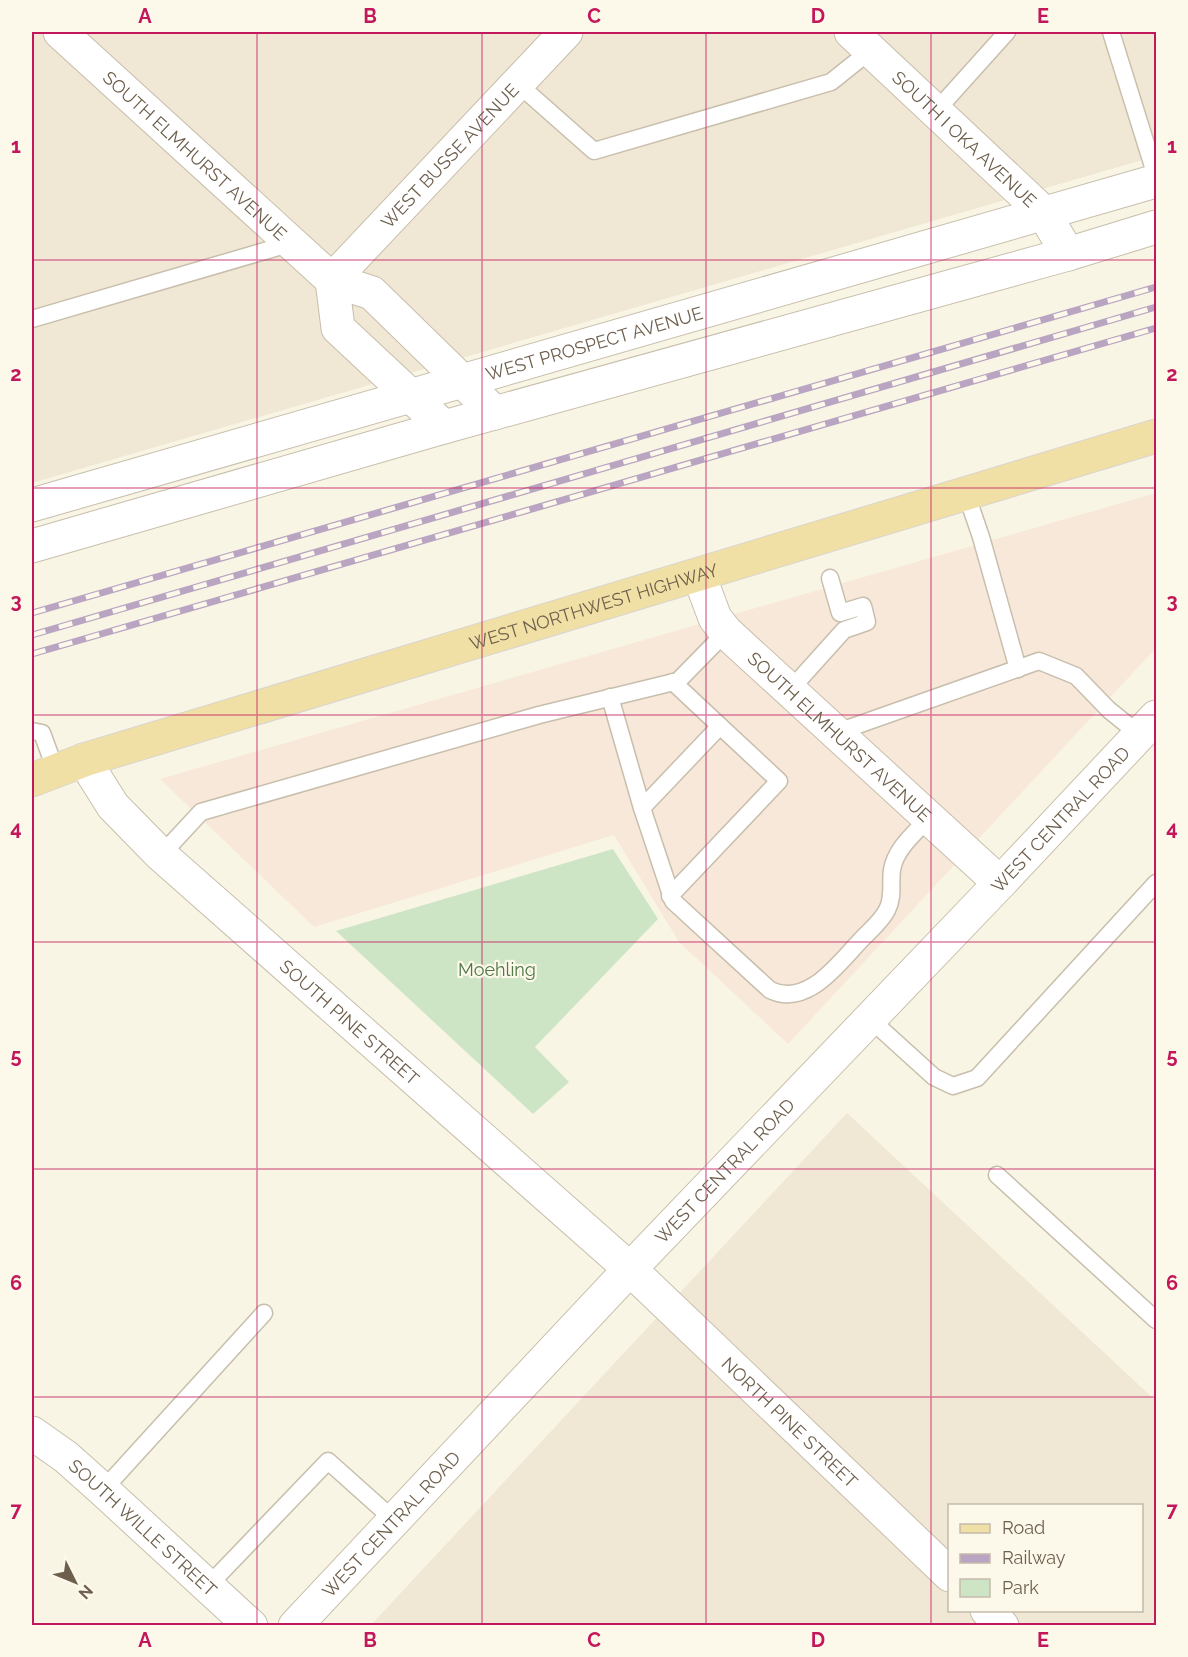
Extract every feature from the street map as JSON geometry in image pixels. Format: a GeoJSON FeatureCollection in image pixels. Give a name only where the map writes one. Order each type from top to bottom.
{"type":"FeatureCollection","features":[{"type":"Feature","properties":{"kind":"main road","name":"WEST NORTHWEST HIGHWAY"},"geometry":{"type":"LineString","coordinates":[[57,771],[1156,436]]}},
{"type":"Feature","properties":{"kind":"street","name":"SOUTH ELMHURST AVENUE"},"geometry":{"type":"LineString","coordinates":[[60,32],[332,279],[372,293],[495,413]]}},
{"type":"Feature","properties":{"kind":"street","name":"WEST BUSSE AVENUE"},"geometry":{"type":"LineString","coordinates":[[332,279],[566,32]]}},
{"type":"Feature","properties":{"kind":"street","name":"SOUTH I OKA AVENUE"},"geometry":{"type":"LineString","coordinates":[[861,41],[1044,212],[1068,254]]}},
{"type":"Feature","properties":{"kind":"street","name":"WEST PROSPECT AVENUE"},"geometry":{"type":"LineString","coordinates":[[32,504],[1156,181]]}},
{"type":"Feature","properties":{"kind":"street"},"geometry":{"type":"LineString","coordinates":[[32,546],[444,427],[1068,254],[1156,227]]}},
{"type":"Feature","properties":{"kind":"street"},"geometry":{"type":"LineString","coordinates":[[332,279],[338,328],[444,427]]}},
{"type":"Feature","properties":{"kind":"street","name":"SOUTH ELMHURST AVENUE"},"geometry":{"type":"LineString","coordinates":[[699,575],[715,618],[726,633],[1000,883]]}},
{"type":"Feature","properties":{"kind":"street","name":"WEST CENTRAL ROAD"},"geometry":{"type":"LineString","coordinates":[[294,1626],[630,1269],[1148,726]]}},
{"type":"Feature","properties":{"kind":"street","name":"SOUTH PINE STREET"},"geometry":{"type":"LineString","coordinates":[[57,771],[113,806],[161,855],[630,1269]]}},
{"type":"Feature","properties":{"kind":"street","name":"NORTH PINE STREET"},"geometry":{"type":"LineString","coordinates":[[630,1269],[948,1573]]}},
{"type":"Feature","properties":{"kind":"street","name":"SOUTH WILLE STREET"},"geometry":{"type":"LineString","coordinates":[[32,1433],[66,1457],[251,1626]]}},
{"type":"Feature","properties":{"kind":"street"},"geometry":{"type":"LineString","coordinates":[[988,1612],[1002,1626]]}},
{"type":"Feature","properties":{"kind":"lane"},"geometry":{"type":"LineString","coordinates":[[936,111],[1007,32]]}},
{"type":"Feature","properties":{"kind":"lane"},"geometry":{"type":"LineString","coordinates":[[1111,32],[1156,176]]}},
{"type":"Feature","properties":{"kind":"lane"},"geometry":{"type":"LineString","coordinates":[[517,83],[594,151],[831,82],[861,41]]}},
{"type":"Feature","properties":{"kind":"lane"},"geometry":{"type":"LineString","coordinates":[[32,319],[292,243]]}},
{"type":"Feature","properties":{"kind":"lane"},"geometry":{"type":"LineString","coordinates":[[966,494],[981,537],[1018,669]]}},
{"type":"Feature","properties":{"kind":"lane"},"geometry":{"type":"LineString","coordinates":[[830,578],[844,630]]}},
{"type":"Feature","properties":{"kind":"lane"},"geometry":{"type":"LineString","coordinates":[[790,690],[844,630],[867,622],[863,606],[840,613]]}},
{"type":"Feature","properties":{"kind":"lane"},"geometry":{"type":"LineString","coordinates":[[161,855],[201,812],[610,697],[673,682],[682,678],[726,633]]}},
{"type":"Feature","properties":{"kind":"lane"},"geometry":{"type":"LineString","coordinates":[[835,733],[1039,661],[1076,676],[1109,710],[1148,726]]}},
{"type":"Feature","properties":{"kind":"lane"},"geometry":{"type":"LineString","coordinates":[[672,898],[779,781],[673,682]]}},
{"type":"Feature","properties":{"kind":"lane"},"geometry":{"type":"LineString","coordinates":[[610,697],[642,808],[672,898],[770,990],[783,995],[812,987],[824,978],[882,917],[891,901],[892,870],[897,855],[929,818]]}},
{"type":"Feature","properties":{"kind":"lane"},"geometry":{"type":"LineString","coordinates":[[642,808],[720,726]]}},
{"type":"Feature","properties":{"kind":"lane"},"geometry":{"type":"LineString","coordinates":[[32,731],[42,733],[57,771]]}},
{"type":"Feature","properties":{"kind":"lane"},"geometry":{"type":"LineString","coordinates":[[870,1019],[934,1077],[953,1086],[976,1078],[1156,883]]}},
{"type":"Feature","properties":{"kind":"lane"},"geometry":{"type":"LineString","coordinates":[[997,1175],[1156,1320]]}},
{"type":"Feature","properties":{"kind":"lane"},"geometry":{"type":"LineString","coordinates":[[103,1490],[264,1312]]}},
{"type":"Feature","properties":{"kind":"lane"},"geometry":{"type":"LineString","coordinates":[[207,1587],[328,1461],[394,1520]]}},
{"type":"Feature","properties":{"kind":"shaded area"},"geometry":{"type":"Polygon","coordinates":[[[32,32],[1156,32],[1156,156],[32,483],[32,32]]]}},
{"type":"Feature","properties":{"kind":"shaded area"},"geometry":{"type":"Polygon","coordinates":[[[1156,493],[1156,648],[788,1044],[679,942],[614,835],[314,927],[160,779],[1156,493]]]}},
{"type":"Feature","properties":{"kind":"shaded area"},"geometry":{"type":"Polygon","coordinates":[[[847,1113],[1156,1401],[1156,1625],[370,1626],[847,1113]]]}},
{"type":"Feature","properties":{"kind":"green space","name":"Moehling"},"geometry":{"type":"Polygon","coordinates":[[[613,849],[658,919],[535,1047],[569,1082],[533,1114],[336,931],[613,849]]]}},
{"type":"Feature","properties":{"kind":"railway"},"geometry":{"type":"LineString","coordinates":[[32,613],[1156,287]]}},
{"type":"Feature","properties":{"kind":"railway"},"geometry":{"type":"LineString","coordinates":[[32,635],[1156,307]]}},
{"type":"Feature","properties":{"kind":"railway"},"geometry":{"type":"LineString","coordinates":[[32,654],[1156,328]]}}]}
